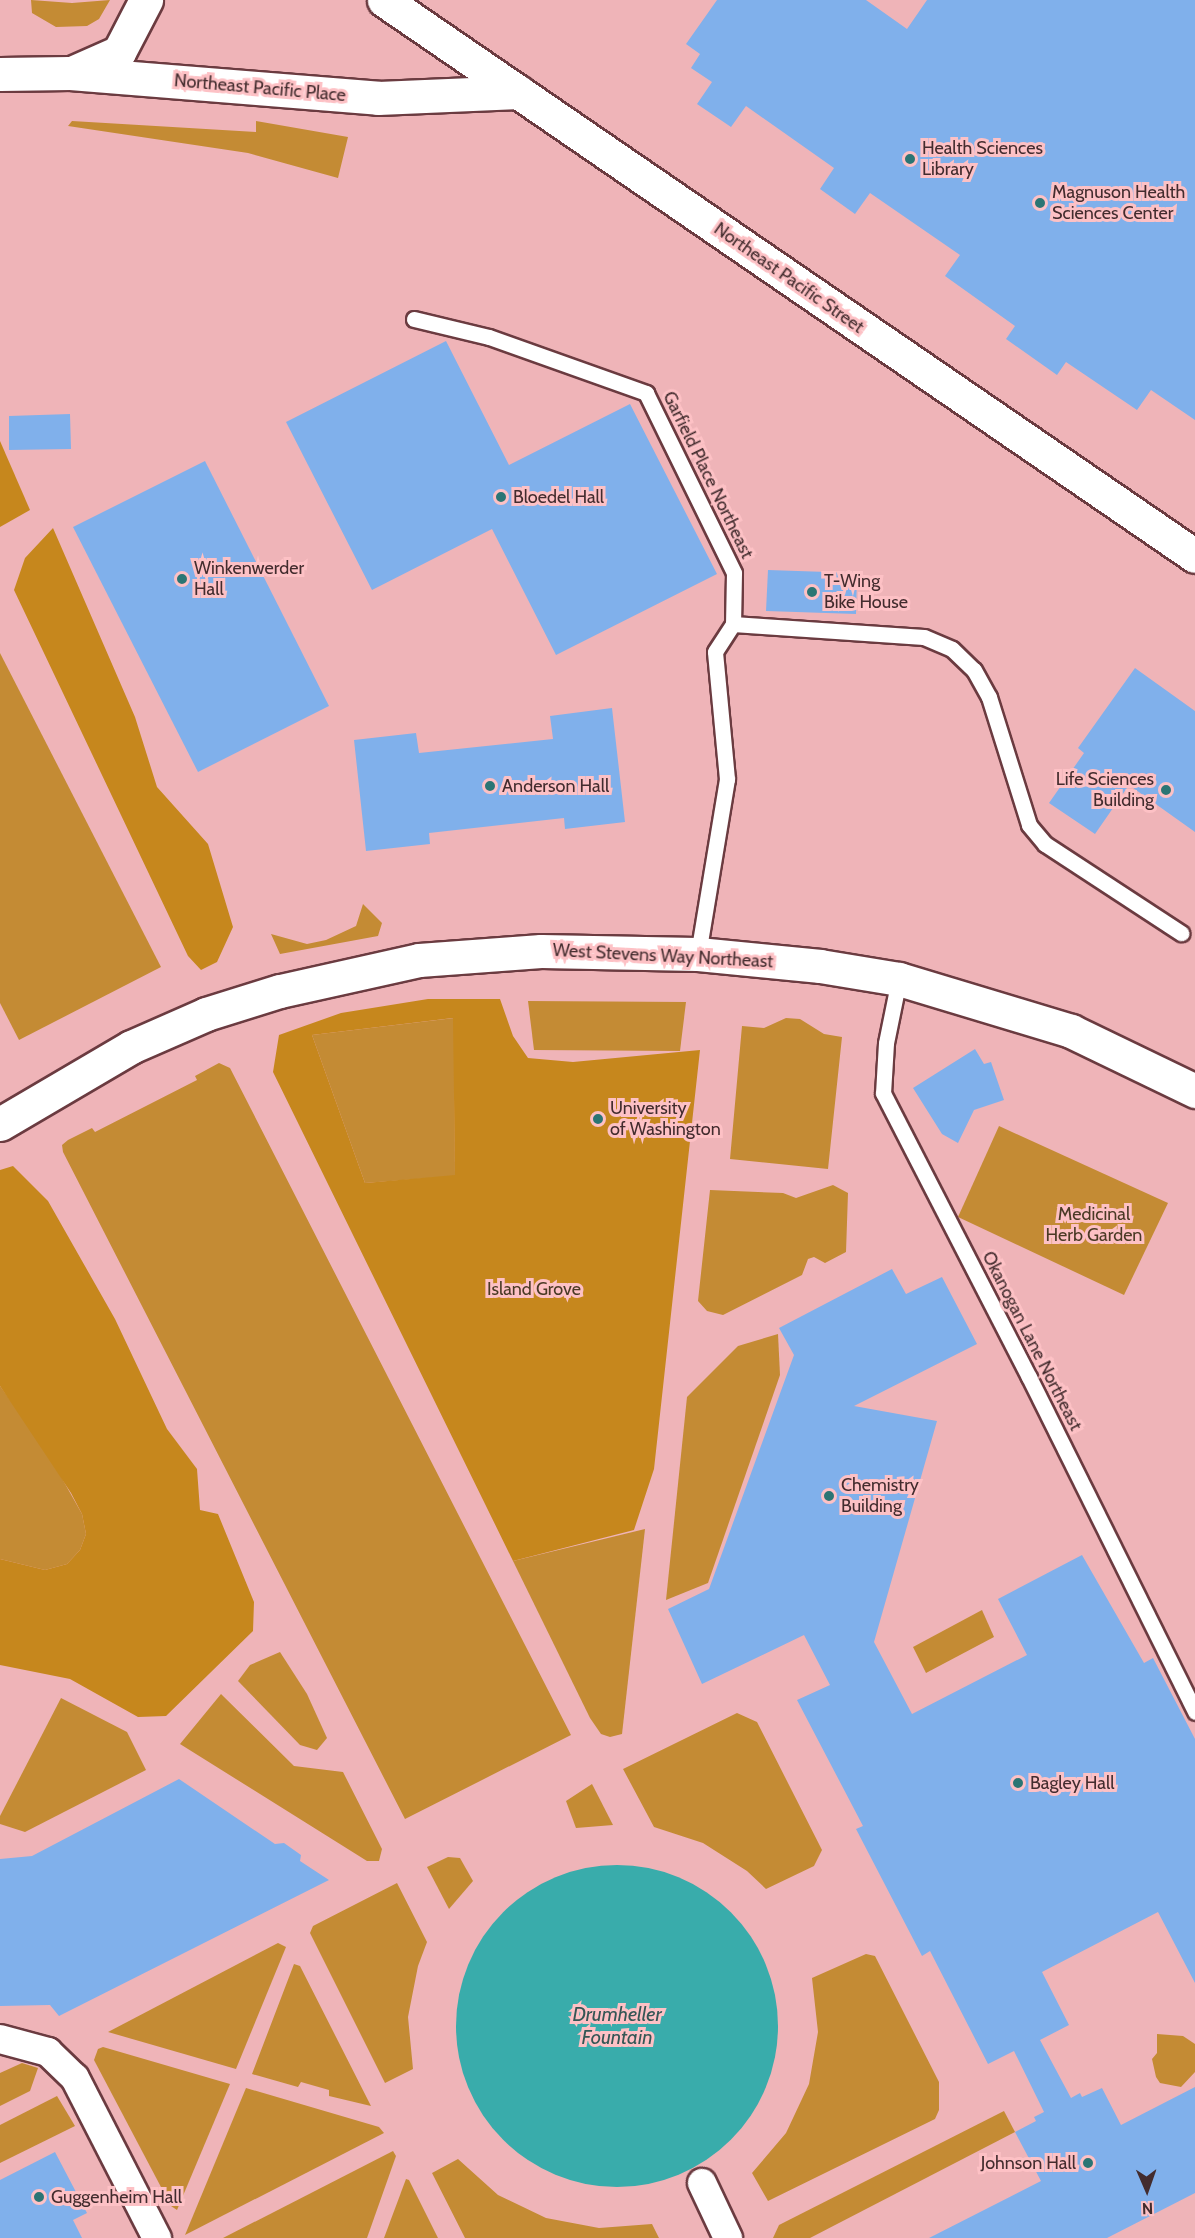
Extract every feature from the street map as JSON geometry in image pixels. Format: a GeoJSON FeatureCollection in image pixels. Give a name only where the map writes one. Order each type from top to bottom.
{"type":"FeatureCollection","features":[{"type":"Feature","properties":{"kind":"main road"},"geometry":{"type":"LineString","coordinates":[[70,74],[119,52],[146,0]]}},
{"type":"Feature","properties":{"kind":"main road","name":"Northeast Pacific Street"},"geometry":{"type":"LineString","coordinates":[[403,5],[519,92],[1195,556]]}},
{"type":"Feature","properties":{"kind":"main road","name":"Northeast Pacific Place"},"geometry":{"type":"LineString","coordinates":[[0,74],[70,74],[378,98],[519,92]]}},
{"type":"Feature","properties":{"kind":"main road","name":"West Stevens Way Northeast"},"geometry":{"type":"LineString","coordinates":[[0,1124],[75,1076],[169,1029],[280,990],[349,973],[491,953],[593,950],[698,954],[820,966],[899,979],[1071,1031],[1195,1091]]}},
{"type":"Feature","properties":{"kind":"street"},"geometry":{"type":"LineString","coordinates":[[0,2039],[48,2052],[75,2078],[157,2238]]}},
{"type":"Feature","properties":{"kind":"street"},"geometry":{"type":"LineString","coordinates":[[702,2183],[728,2238]]}},
{"type":"Feature","properties":{"kind":"lane","name":"Garfield Place Northeast"},"geometry":{"type":"LineString","coordinates":[[414,319],[489,337],[646,393],[734,573],[733,624]]}},
{"type":"Feature","properties":{"kind":"lane"},"geometry":{"type":"LineString","coordinates":[[698,954],[727,779],[715,652],[733,624],[924,637],[952,649],[974,670],[989,697],[1029,825],[1045,844],[1181,933]]}},
{"type":"Feature","properties":{"kind":"lane","name":"Okanogan Lane Northeast"},"geometry":{"type":"LineString","coordinates":[[899,979],[886,1043],[883,1094],[1029,1377],[1195,1712]]}},
{"type":"Feature","properties":{"kind":"green space"},"geometry":{"type":"Polygon","coordinates":[[[31,0],[72,3],[110,0],[99,19],[87,26],[56,27],[32,13],[31,0]]]}},
{"type":"Feature","properties":{"kind":"green space"},"geometry":{"type":"Polygon","coordinates":[[[72,121],[256,132],[256,121],[348,137],[338,178],[248,153],[68,126],[72,121]]]}},
{"type":"Feature","properties":{"kind":"green space"},"geometry":{"type":"Polygon","coordinates":[[[0,441],[30,510],[0,527],[0,441]]]}},
{"type":"Feature","properties":{"kind":"green space"},"geometry":{"type":"Polygon","coordinates":[[[53,528],[135,717],[157,787],[208,844],[233,927],[217,962],[201,970],[188,956],[14,590],[25,558],[53,528]]]}},
{"type":"Feature","properties":{"kind":"green space"},"geometry":{"type":"Polygon","coordinates":[[[0,653],[161,967],[19,1040],[0,1003],[0,653]]]}},
{"type":"Feature","properties":{"kind":"green space"},"geometry":{"type":"Polygon","coordinates":[[[363,904],[382,923],[378,936],[280,954],[271,934],[307,944],[326,940],[356,926],[363,904]]]}},
{"type":"Feature","properties":{"kind":"green space","name":"Island Grove"},"geometry":{"type":"Polygon","coordinates":[[[428,999],[500,999],[513,1036],[528,1058],[573,1062],[700,1050],[654,1469],[634,1530],[513,1561],[273,1072],[279,1035],[341,1013],[428,999]],[[453,1018],[312,1035],[365,1183],[455,1175],[453,1018]]]}},
{"type":"Feature","properties":{"kind":"green space"},"geometry":{"type":"Polygon","coordinates":[[[528,1001],[686,1002],[680,1051],[534,1050],[528,1001]]]}},
{"type":"Feature","properties":{"kind":"green space"},"geometry":{"type":"Polygon","coordinates":[[[454,1018],[455,1176],[365,1183],[312,1035],[454,1018]]]}},
{"type":"Feature","properties":{"kind":"green space"},"geometry":{"type":"Polygon","coordinates":[[[786,1018],[800,1019],[824,1034],[842,1037],[828,1169],[730,1159],[742,1026],[764,1028],[786,1018]]]}},
{"type":"Feature","properties":{"kind":"green space"},"geometry":{"type":"Polygon","coordinates":[[[219,1063],[230,1068],[571,1735],[405,1819],[63,1152],[62,1145],[68,1140],[92,1128],[95,1132],[197,1080],[195,1076],[219,1063]]]}},
{"type":"Feature","properties":{"kind":"green space","name":"Medicinal Herb Garden"},"geometry":{"type":"Polygon","coordinates":[[[999,1126],[1168,1203],[1124,1295],[958,1217],[999,1126]]]}},
{"type":"Feature","properties":{"kind":"green space"},"geometry":{"type":"Polygon","coordinates":[[[13,1166],[48,1201],[115,1319],[167,1429],[197,1469],[200,1510],[218,1514],[254,1602],[253,1631],[166,1716],[138,1717],[70,1679],[0,1665],[0,1559],[45,1570],[67,1564],[80,1550],[86,1534],[82,1514],[71,1493],[0,1386],[0,1170],[13,1166]]]}},
{"type":"Feature","properties":{"kind":"green space"},"geometry":{"type":"Polygon","coordinates":[[[833,1185],[848,1193],[846,1252],[825,1263],[814,1257],[808,1259],[802,1275],[723,1315],[707,1311],[698,1301],[710,1190],[783,1193],[796,1198],[833,1185]]]}},
{"type":"Feature","properties":{"kind":"green space"},"geometry":{"type":"Polygon","coordinates":[[[778,1334],[780,1375],[708,1583],[666,1600],[687,1397],[738,1346],[778,1334]]]}},
{"type":"Feature","properties":{"kind":"green space"},"geometry":{"type":"Polygon","coordinates":[[[0,1386],[46,1450],[82,1514],[86,1534],[80,1550],[67,1564],[45,1570],[0,1559],[0,1386]]]}},
{"type":"Feature","properties":{"kind":"green space"},"geometry":{"type":"Polygon","coordinates":[[[645,1529],[622,1734],[610,1737],[601,1734],[590,1718],[513,1561],[645,1529]]]}},
{"type":"Feature","properties":{"kind":"green space"},"geometry":{"type":"Polygon","coordinates":[[[982,1610],[994,1637],[926,1673],[913,1647],[982,1610]]]}},
{"type":"Feature","properties":{"kind":"green space"},"geometry":{"type":"Polygon","coordinates":[[[280,1652],[307,1694],[327,1738],[317,1750],[300,1745],[238,1681],[250,1665],[280,1652]]]}},
{"type":"Feature","properties":{"kind":"green space"},"geometry":{"type":"Polygon","coordinates":[[[221,1694],[294,1766],[343,1772],[382,1849],[379,1861],[367,1861],[180,1744],[221,1694]]]}},
{"type":"Feature","properties":{"kind":"green space"},"geometry":{"type":"Polygon","coordinates":[[[61,1698],[127,1732],[146,1770],[25,1832],[0,1824],[0,1816],[61,1698]]]}},
{"type":"Feature","properties":{"kind":"green space"},"geometry":{"type":"Polygon","coordinates":[[[737,1713],[757,1722],[822,1850],[814,1866],[766,1889],[747,1871],[703,1843],[654,1827],[623,1769],[737,1713]]]}},
{"type":"Feature","properties":{"kind":"green space"},"geometry":{"type":"Polygon","coordinates":[[[592,1784],[613,1825],[576,1828],[566,1801],[592,1784]]]}},
{"type":"Feature","properties":{"kind":"green space"},"geometry":{"type":"Polygon","coordinates":[[[448,1857],[460,1858],[473,1881],[449,1909],[427,1867],[448,1857]]]}},
{"type":"Feature","properties":{"kind":"green space"},"geometry":{"type":"Polygon","coordinates":[[[397,1883],[427,1942],[418,1966],[408,2017],[413,2069],[385,2083],[310,1933],[313,1926],[397,1883]]]}},
{"type":"Feature","properties":{"kind":"green space"},"geometry":{"type":"Polygon","coordinates":[[[278,1943],[286,1947],[236,2069],[108,2032],[278,1943]]]}},
{"type":"Feature","properties":{"kind":"green space"},"geometry":{"type":"Polygon","coordinates":[[[866,1954],[875,1956],[939,2082],[939,2110],[935,2119],[768,2201],[752,2173],[786,2133],[809,2084],[818,2032],[812,1978],[866,1954]]]}},
{"type":"Feature","properties":{"kind":"green space"},"geometry":{"type":"Polygon","coordinates":[[[294,1964],[300,1966],[371,2106],[329,2096],[329,2090],[301,2082],[298,2087],[252,2074],[294,1964]]]}},
{"type":"Feature","properties":{"kind":"green space"},"geometry":{"type":"Polygon","coordinates":[[[1157,2034],[1183,2036],[1195,2044],[1195,2072],[1181,2087],[1160,2083],[1156,2077],[1152,2059],[1157,2053],[1157,2034]]]}},
{"type":"Feature","properties":{"kind":"green space"},"geometry":{"type":"Polygon","coordinates":[[[103,2047],[230,2084],[177,2210],[171,2206],[94,2060],[98,2049],[103,2047]]]}},
{"type":"Feature","properties":{"kind":"green space"},"geometry":{"type":"Polygon","coordinates":[[[22,2063],[38,2068],[30,2091],[0,2106],[0,2073],[22,2063]]]}},
{"type":"Feature","properties":{"kind":"green space"},"geometry":{"type":"Polygon","coordinates":[[[246,2088],[379,2127],[384,2133],[185,2235],[246,2088]]]}},
{"type":"Feature","properties":{"kind":"green space"},"geometry":{"type":"Polygon","coordinates":[[[57,2096],[75,2126],[0,2163],[0,2125],[57,2096]]]}},
{"type":"Feature","properties":{"kind":"green space"},"geometry":{"type":"Polygon","coordinates":[[[1004,2111],[1015,2132],[810,2238],[773,2238],[779,2225],[1004,2111]]]}},
{"type":"Feature","properties":{"kind":"green space"},"geometry":{"type":"Polygon","coordinates":[[[393,2151],[396,2156],[367,2238],[223,2238],[393,2151]]]}},
{"type":"Feature","properties":{"kind":"green space"},"geometry":{"type":"Polygon","coordinates":[[[458,2159],[498,2195],[546,2218],[599,2228],[652,2224],[659,2238],[465,2238],[432,2173],[458,2159]]]}},
{"type":"Feature","properties":{"kind":"green space"},"geometry":{"type":"Polygon","coordinates":[[[406,2179],[409,2180],[438,2238],[384,2238],[406,2179]]]}},
{"type":"Feature","properties":{"kind":"water","name":"Drumheller Fountain"},"geometry":{"type":"Polygon","coordinates":[[[601,1865],[633,1865],[664,1872],[693,1884],[719,1901],[742,1924],[766,1964],[778,2010],[778,2042],[766,2088],[751,2116],[719,2151],[693,2168],[664,2180],[633,2187],[601,2187],[570,2180],[541,2168],[515,2151],[492,2128],[475,2102],[463,2073],[456,2042],[456,2010],[463,1979],[475,1950],[492,1924],[515,1901],[541,1884],[570,1872],[601,1865]]]}},
{"type":"Feature","properties":{"kind":"building","name":"Magnuson Health Sciences Center"},"geometry":{"type":"Polygon","coordinates":[[[717,0],[866,0],[907,29],[927,0],[1195,0],[1195,420],[1151,390],[1137,410],[1066,362],[1057,375],[1006,339],[1015,326],[945,276],[960,255],[870,193],[855,214],[820,189],[834,168],[746,106],[731,127],[697,104],[712,82],[691,68],[700,54],[686,44],[717,0]]]}},
{"type":"Feature","properties":{"kind":"building","name":"Bloedel Hall"},"geometry":{"type":"Polygon","coordinates":[[[446,341],[509,465],[630,404],[717,574],[556,655],[492,529],[372,590],[286,422],[446,341]]]}},
{"type":"Feature","properties":{"kind":"building"},"geometry":{"type":"Polygon","coordinates":[[[70,414],[71,449],[9,450],[9,416],[70,414]]]}},
{"type":"Feature","properties":{"kind":"building","name":"Winkenwerder Hall"},"geometry":{"type":"Polygon","coordinates":[[[205,461],[329,706],[198,772],[73,527],[205,461]]]}},
{"type":"Feature","properties":{"kind":"building","name":"T-Wing Bike House"},"geometry":{"type":"Polygon","coordinates":[[[768,570],[857,573],[856,614],[766,611],[768,570]]]}},
{"type":"Feature","properties":{"kind":"building","name":"Life Sciences Building"},"geometry":{"type":"Polygon","coordinates":[[[1135,668],[1195,711],[1195,832],[1129,785],[1095,834],[1049,803],[1084,753],[1078,748],[1135,668]]]}},
{"type":"Feature","properties":{"kind":"building","name":"Anderson Hall"},"geometry":{"type":"Polygon","coordinates":[[[612,708],[625,822],[565,829],[564,818],[429,833],[430,844],[366,851],[354,740],[416,733],[419,753],[553,739],[550,716],[612,708]]]}},
{"type":"Feature","properties":{"kind":"building"},"geometry":{"type":"Polygon","coordinates":[[[975,1049],[984,1064],[991,1062],[1004,1100],[974,1110],[958,1143],[942,1134],[913,1088],[975,1049]]]}},
{"type":"Feature","properties":{"kind":"building"},"geometry":{"type":"Polygon","coordinates":[[[892,1269],[906,1294],[942,1277],[977,1344],[854,1406],[937,1421],[874,1642],[912,1714],[1027,1655],[998,1599],[1082,1555],[1144,1663],[1153,1658],[1195,1739],[1195,1983],[1158,1912],[1042,1972],[1069,2025],[1040,2040],[1071,2098],[1080,2093],[1082,2097],[1102,2088],[1121,2125],[1195,2087],[1195,2193],[1107,2238],[929,2238],[1041,2181],[1015,2132],[1036,2121],[1034,2117],[1044,2112],[1014,2051],[988,2064],[930,1951],[922,1956],[856,1829],[863,1826],[797,1700],[830,1685],[804,1635],[702,1684],[668,1609],[709,1589],[794,1355],[779,1328],[892,1269]]]}},
{"type":"Feature","properties":{"kind":"building"},"geometry":{"type":"Polygon","coordinates":[[[179,1779],[275,1844],[284,1843],[301,1855],[300,1861],[329,1880],[59,2016],[50,2005],[0,2006],[0,1859],[32,1856],[179,1779]]]}},
{"type":"Feature","properties":{"kind":"building","name":"Guggenheim Hall"},"geometry":{"type":"Polygon","coordinates":[[[55,2152],[87,2213],[73,2220],[82,2238],[0,2238],[0,2180],[55,2152]]]}},
{"type":"Feature","properties":{"kind":"place","name":"Health Sciences Library"},"geometry":{"type":"Point","coordinates":[910,159]}},
{"type":"Feature","properties":{"kind":"place","name":"Magnuson Health Sciences Center"},"geometry":{"type":"Point","coordinates":[1040,203]}},
{"type":"Feature","properties":{"kind":"place","name":"Bloedel Hall"},"geometry":{"type":"Point","coordinates":[501,497]}},
{"type":"Feature","properties":{"kind":"place","name":"Winkenwerder Hall"},"geometry":{"type":"Point","coordinates":[182,579]}},
{"type":"Feature","properties":{"kind":"place","name":"T-Wing Bike House"},"geometry":{"type":"Point","coordinates":[812,592]}},
{"type":"Feature","properties":{"kind":"place","name":"Anderson Hall"},"geometry":{"type":"Point","coordinates":[490,786]}},
{"type":"Feature","properties":{"kind":"place","name":"Life Sciences Building"},"geometry":{"type":"Point","coordinates":[1166,790]}},
{"type":"Feature","properties":{"kind":"place","name":"University of Washington"},"geometry":{"type":"Point","coordinates":[598,1119]}},
{"type":"Feature","properties":{"kind":"place","name":"Chemistry Building"},"geometry":{"type":"Point","coordinates":[829,1496]}},
{"type":"Feature","properties":{"kind":"place","name":"Bagley Hall"},"geometry":{"type":"Point","coordinates":[1018,1783]}},
{"type":"Feature","properties":{"kind":"place","name":"Johnson Hall"},"geometry":{"type":"Point","coordinates":[1088,2163]}},
{"type":"Feature","properties":{"kind":"place","name":"Guggenheim Hall"},"geometry":{"type":"Point","coordinates":[39,2197]}}]}
